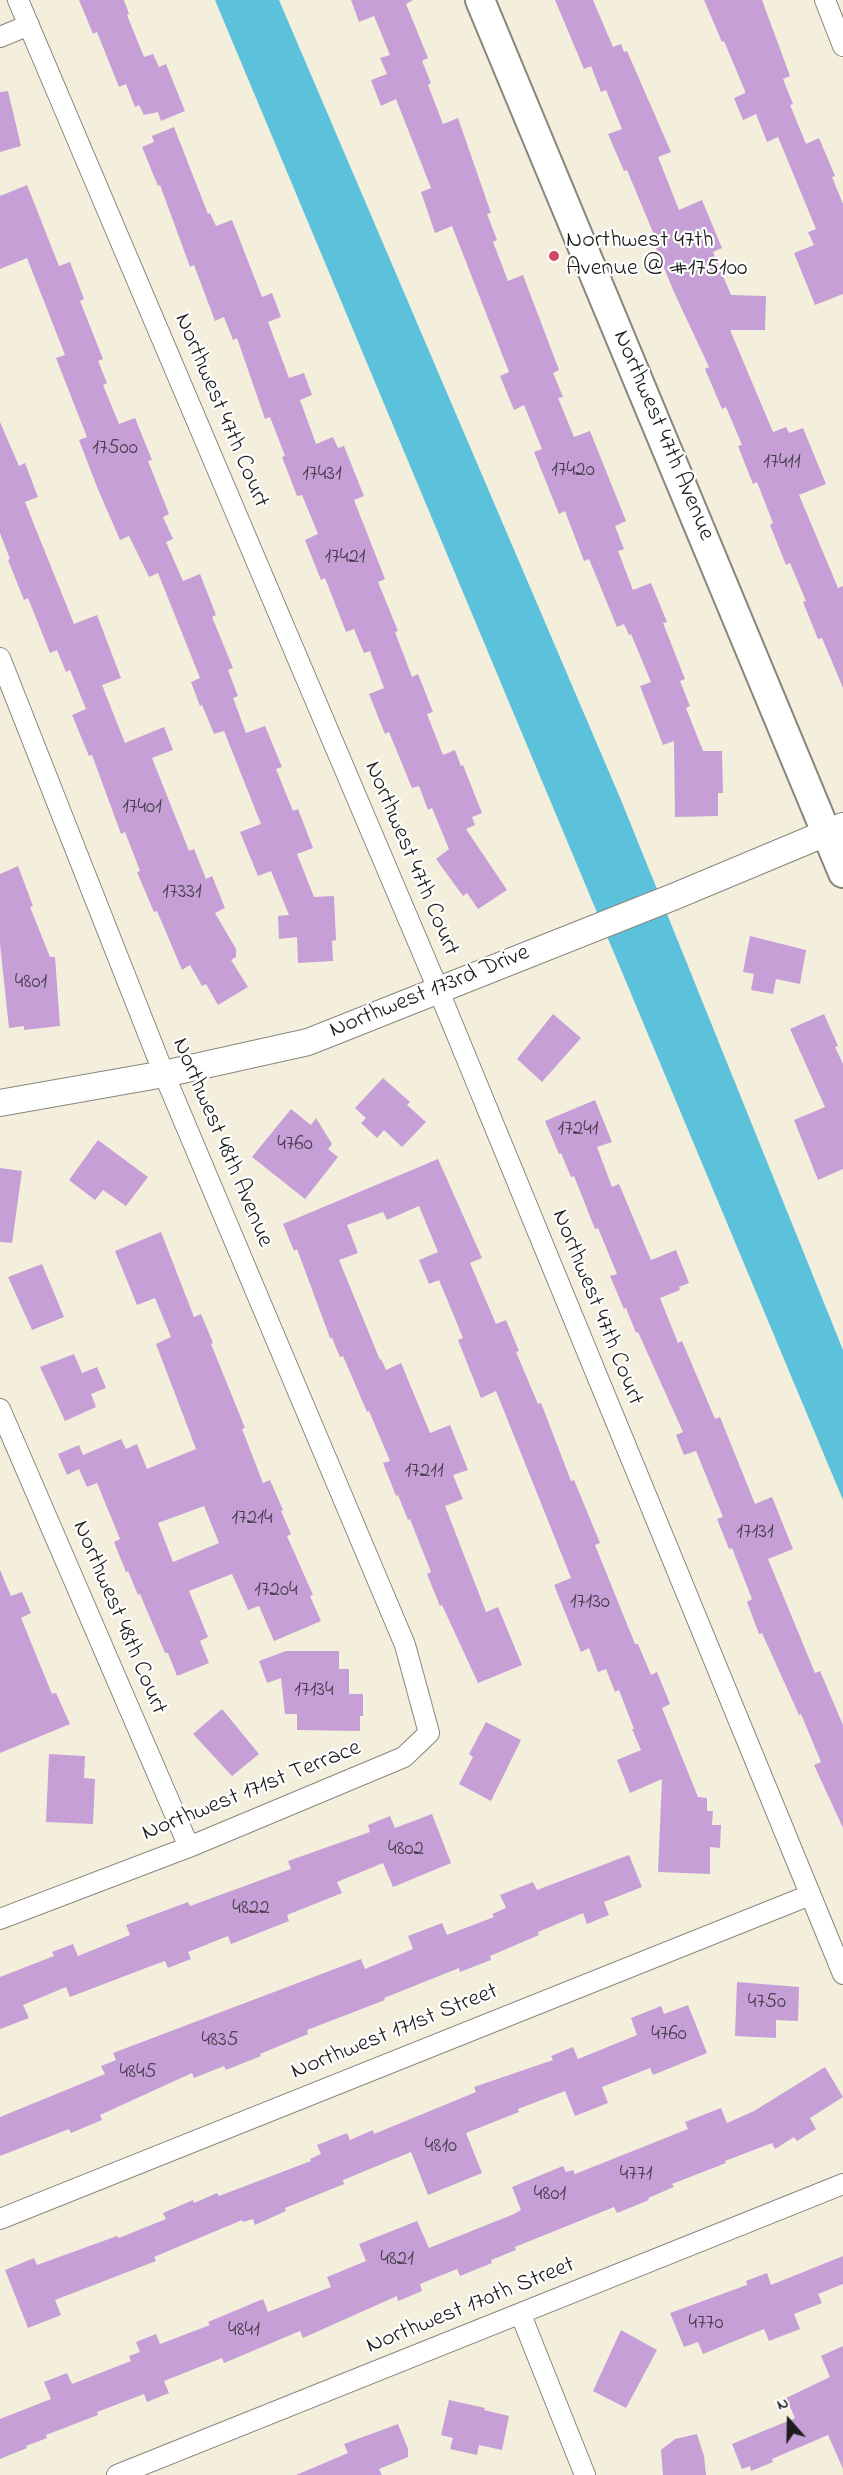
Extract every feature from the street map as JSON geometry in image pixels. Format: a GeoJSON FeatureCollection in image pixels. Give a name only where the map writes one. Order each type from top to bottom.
{"type":"FeatureCollection","features":[{"type":"Feature","properties":{"kind":"main road","name":"Northwest 47th Avenue"},"geometry":{"type":"LineString","coordinates":[[480,0],[835,829],[843,873]]}},
{"type":"Feature","properties":{"kind":"street","name":"Northwest 47th Court"},"geometry":{"type":"LineString","coordinates":[[18,0],[438,990],[843,1974]]}},
{"type":"Feature","properties":{"kind":"street"},"geometry":{"type":"LineString","coordinates":[[825,0],[843,46]]}},
{"type":"Feature","properties":{"kind":"street"},"geometry":{"type":"LineString","coordinates":[[0,37],[29,25]]}},
{"type":"Feature","properties":{"kind":"street","name":"Northwest 48th Avenue"},"geometry":{"type":"LineString","coordinates":[[0,658],[164,1074],[405,1645]]}},
{"type":"Feature","properties":{"kind":"street","name":"Northwest 173rd Drive"},"geometry":{"type":"LineString","coordinates":[[0,1103],[164,1074],[308,1042],[673,897],[835,829]]}},
{"type":"Feature","properties":{"kind":"street","name":"Northwest 48th Court"},"geometry":{"type":"LineString","coordinates":[[0,1409],[189,1847]]}},
{"type":"Feature","properties":{"kind":"street","name":"Northwest 171st Terrace"},"geometry":{"type":"LineString","coordinates":[[0,1919],[189,1847],[404,1757],[429,1733],[405,1645]]}},
{"type":"Feature","properties":{"kind":"street","name":"Northwest 171st Street"},"geometry":{"type":"LineString","coordinates":[[0,2219],[810,1895]]}},
{"type":"Feature","properties":{"kind":"street","name":"Northwest 170th Street"},"geometry":{"type":"LineString","coordinates":[[117,2475],[843,2184]]}},
{"type":"Feature","properties":{"kind":"street"},"geometry":{"type":"LineString","coordinates":[[520,2315],[585,2475]]}},
{"type":"Feature","properties":{"kind":"water"},"geometry":{"type":"Polygon","coordinates":[[[215,0],[279,0],[621,800],[843,1350],[843,1500],[215,0]]]}},
{"type":"Feature","properties":{"kind":"building"},"geometry":{"type":"Polygon","coordinates":[[[79,0],[124,0],[129,14],[127,15],[144,57],[153,54],[159,67],[166,64],[185,111],[161,121],[158,112],[144,115],[139,105],[135,107],[126,84],[119,87],[97,32],[93,34],[79,0]]]}},
{"type":"Feature","properties":{"kind":"building"},"geometry":{"type":"Polygon","coordinates":[[[351,0],[413,0],[406,4],[428,58],[422,61],[431,83],[428,85],[443,124],[458,118],[491,213],[487,214],[497,240],[493,242],[508,281],[523,275],[559,370],[553,373],[563,397],[558,398],[574,437],[590,431],[626,521],[615,526],[624,549],[618,551],[633,590],[651,583],[667,622],[663,623],[685,679],[680,681],[690,706],[686,708],[703,751],[722,751],[723,793],[718,793],[718,816],[675,817],[674,741],[663,745],[640,686],[651,682],[631,634],[629,635],[624,624],[617,627],[589,559],[584,561],[565,511],[559,514],[534,452],[542,449],[524,405],[514,410],[500,376],[509,372],[452,226],[435,233],[421,192],[431,188],[396,99],[381,106],[371,80],[387,74],[380,58],[390,55],[374,16],[359,22],[351,0]]]}},
{"type":"Feature","properties":{"kind":"building"},"geometry":{"type":"Polygon","coordinates":[[[555,0],[593,0],[613,47],[621,44],[624,52],[627,51],[671,152],[658,157],[679,210],[702,200],[722,248],[713,252],[731,295],[766,296],[765,330],[730,330],[773,432],[786,427],[789,433],[803,428],[826,484],[799,495],[838,588],[843,586],[843,688],[822,638],[818,639],[803,602],[806,601],[790,563],[786,565],[770,525],[773,523],[757,482],[753,484],[738,446],[742,445],[726,407],[722,409],[705,369],[709,367],[673,290],[654,243],[657,242],[627,170],[624,171],[608,134],[622,129],[606,90],[601,92],[591,66],[584,69],[555,0]]]}},
{"type":"Feature","properties":{"kind":"building"},"geometry":{"type":"Polygon","coordinates":[[[704,0],[762,0],[790,76],[783,79],[793,104],[790,105],[806,144],[819,138],[835,176],[832,177],[843,204],[843,294],[815,305],[794,253],[814,245],[808,232],[816,229],[778,137],[767,142],[756,114],[743,120],[734,98],[745,91],[704,0]]]}},
{"type":"Feature","properties":{"kind":"building"},"geometry":{"type":"Polygon","coordinates":[[[8,91],[21,146],[0,152],[0,92],[8,91]]]}},
{"type":"Feature","properties":{"kind":"building"},"geometry":{"type":"Polygon","coordinates":[[[174,127],[208,214],[210,213],[216,226],[232,220],[262,297],[272,293],[281,317],[268,322],[289,378],[304,373],[312,395],[300,400],[316,444],[333,437],[338,448],[344,446],[364,496],[354,500],[385,579],[378,582],[398,631],[395,632],[412,677],[418,674],[433,712],[427,714],[443,755],[455,750],[482,813],[472,817],[475,825],[466,829],[507,890],[478,909],[467,893],[463,896],[436,859],[449,849],[432,808],[428,810],[419,786],[412,788],[389,732],[385,734],[369,694],[384,688],[370,651],[364,653],[354,629],[346,632],[325,578],[321,580],[305,540],[318,534],[302,495],[297,496],[270,417],[265,419],[237,338],[233,340],[224,317],[215,321],[194,265],[190,267],[160,185],[158,186],[142,147],[154,142],[152,136],[174,127]]]}},
{"type":"Feature","properties":{"kind":"building"},"geometry":{"type":"Polygon","coordinates":[[[27,185],[59,266],[70,262],[84,299],[80,301],[103,359],[98,361],[107,383],[103,385],[119,424],[135,418],[152,460],[148,461],[169,514],[163,517],[173,539],[166,542],[183,581],[200,574],[216,615],[212,617],[233,668],[228,670],[238,696],[233,698],[246,733],[265,726],[282,767],[276,769],[293,811],[298,809],[313,848],[297,854],[314,897],[334,896],[336,940],[332,941],[333,961],[298,963],[297,937],[279,939],[278,916],[289,915],[271,871],[258,876],[240,832],[261,824],[224,731],[214,734],[202,705],[200,706],[191,682],[200,678],[158,573],[149,577],[129,536],[120,540],[97,487],[79,440],[87,437],[56,358],[65,355],[27,258],[0,269],[0,196],[27,185]]]}},
{"type":"Feature","properties":{"kind":"building"},"geometry":{"type":"Polygon","coordinates":[[[0,422],[19,466],[25,463],[38,497],[25,502],[74,624],[97,615],[121,678],[102,685],[125,743],[164,727],[173,750],[152,758],[189,851],[194,849],[206,879],[212,876],[225,908],[215,913],[236,949],[236,957],[231,960],[248,987],[218,1005],[206,984],[202,986],[190,965],[182,970],[157,911],[154,912],[137,872],[140,871],[125,832],[121,834],[92,755],[89,756],[72,715],[86,709],[70,670],[66,672],[57,650],[50,653],[28,598],[24,600],[8,560],[10,559],[0,533],[0,422]]]}},
{"type":"Feature","properties":{"kind":"building"},"geometry":{"type":"Polygon","coordinates":[[[18,866],[33,906],[30,907],[50,957],[55,957],[60,1026],[24,1030],[24,1026],[9,1028],[0,944],[0,874],[18,866]]]}},
{"type":"Feature","properties":{"kind":"building"},"geometry":{"type":"Polygon","coordinates":[[[750,936],[806,950],[800,984],[776,979],[773,994],[751,990],[754,974],[743,972],[750,936]]]}},
{"type":"Feature","properties":{"kind":"building"},"geometry":{"type":"Polygon","coordinates":[[[553,1014],[581,1038],[542,1082],[517,1059],[553,1014]]]}},
{"type":"Feature","properties":{"kind":"building"},"geometry":{"type":"Polygon","coordinates":[[[824,1014],[843,1064],[843,1169],[818,1180],[794,1120],[825,1107],[790,1029],[824,1014]]]}},
{"type":"Feature","properties":{"kind":"building"},"geometry":{"type":"Polygon","coordinates":[[[383,1078],[410,1102],[407,1105],[426,1122],[402,1147],[384,1130],[377,1138],[361,1123],[366,1118],[355,1108],[383,1078]]]}},
{"type":"Feature","properties":{"kind":"building"},"geometry":{"type":"Polygon","coordinates":[[[595,1100],[612,1142],[597,1147],[612,1187],[619,1184],[651,1260],[676,1250],[689,1283],[679,1287],[680,1290],[660,1298],[678,1343],[682,1341],[715,1419],[720,1417],[755,1504],[772,1497],[793,1549],[768,1559],[815,1673],[820,1671],[843,1725],[843,1828],[814,1765],[821,1762],[801,1714],[799,1715],[762,1633],[759,1634],[747,1602],[752,1599],[732,1548],[729,1549],[717,1519],[723,1517],[696,1451],[684,1455],[676,1435],[683,1432],[610,1276],[617,1274],[598,1228],[595,1229],[574,1176],[571,1177],[545,1121],[595,1100]]]}},
{"type":"Feature","properties":{"kind":"building"},"geometry":{"type":"Polygon","coordinates":[[[291,1109],[311,1125],[316,1118],[332,1144],[328,1149],[338,1157],[305,1199],[252,1157],[291,1109]]]}},
{"type":"Feature","properties":{"kind":"building"},"geometry":{"type":"Polygon","coordinates":[[[98,1140],[148,1177],[126,1206],[103,1190],[95,1200],[69,1180],[98,1140]]]}},
{"type":"Feature","properties":{"kind":"building"},"geometry":{"type":"Polygon","coordinates":[[[438,1159],[482,1258],[470,1263],[496,1324],[506,1320],[519,1351],[516,1352],[538,1404],[541,1403],[571,1481],[574,1480],[600,1543],[595,1545],[635,1644],[638,1644],[651,1675],[657,1672],[670,1704],[662,1708],[698,1797],[707,1798],[707,1811],[713,1811],[712,1825],[721,1825],[720,1848],[710,1847],[710,1874],[658,1872],[662,1779],[630,1793],[617,1760],[641,1750],[632,1729],[634,1729],[619,1690],[615,1692],[606,1669],[598,1672],[589,1648],[581,1652],[554,1585],[571,1578],[496,1391],[481,1398],[458,1340],[463,1338],[439,1280],[429,1284],[419,1260],[438,1252],[419,1206],[387,1220],[383,1212],[347,1225],[358,1253],[339,1260],[386,1370],[401,1363],[430,1433],[450,1425],[468,1470],[453,1475],[463,1499],[445,1506],[486,1612],[498,1607],[522,1665],[478,1683],[427,1574],[431,1572],[410,1519],[408,1520],[398,1495],[396,1496],[383,1463],[390,1461],[369,1411],[367,1412],[343,1356],[340,1357],[330,1338],[297,1249],[294,1251],[283,1224],[438,1159]]]}},
{"type":"Feature","properties":{"kind":"building"},"geometry":{"type":"Polygon","coordinates":[[[0,1168],[22,1171],[12,1243],[0,1242],[0,1168]]]}},
{"type":"Feature","properties":{"kind":"building"},"geometry":{"type":"Polygon","coordinates":[[[161,1232],[194,1317],[201,1314],[213,1343],[211,1344],[245,1428],[242,1429],[263,1483],[270,1480],[283,1510],[281,1511],[291,1534],[287,1536],[313,1595],[310,1596],[321,1621],[274,1641],[259,1606],[248,1610],[232,1574],[189,1591],[208,1637],[200,1641],[209,1663],[177,1676],[140,1594],[138,1595],[128,1571],[126,1572],[114,1542],[120,1539],[97,1483],[87,1487],[79,1469],[67,1475],[58,1454],[79,1445],[83,1455],[121,1439],[126,1449],[137,1444],[147,1469],[196,1449],[156,1344],[171,1337],[155,1298],[137,1305],[115,1251],[161,1232]],[[204,1506],[158,1523],[173,1562],[219,1543],[204,1506]]]}},
{"type":"Feature","properties":{"kind":"building"},"geometry":{"type":"Polygon","coordinates":[[[42,1264],[64,1317],[32,1330],[8,1277],[42,1264]]]}},
{"type":"Feature","properties":{"kind":"building"},"geometry":{"type":"Polygon","coordinates":[[[74,1354],[82,1373],[97,1367],[106,1388],[91,1394],[96,1407],[65,1421],[40,1367],[74,1354]]]}},
{"type":"Feature","properties":{"kind":"building"},"geometry":{"type":"Polygon","coordinates":[[[0,1570],[11,1596],[22,1592],[31,1613],[21,1618],[52,1694],[56,1693],[70,1724],[0,1753],[0,1570]]]}},
{"type":"Feature","properties":{"kind":"building"},"geometry":{"type":"Polygon","coordinates":[[[286,1651],[339,1651],[339,1669],[349,1669],[349,1694],[363,1694],[360,1731],[297,1730],[297,1714],[285,1714],[281,1678],[267,1683],[259,1661],[286,1651]]]}},
{"type":"Feature","properties":{"kind":"building"},"geometry":{"type":"Polygon","coordinates":[[[222,1709],[259,1754],[232,1776],[193,1734],[222,1709]]]}},
{"type":"Feature","properties":{"kind":"building"},"geometry":{"type":"Polygon","coordinates":[[[486,1722],[521,1740],[491,1801],[459,1784],[473,1757],[469,1754],[486,1722]]]}},
{"type":"Feature","properties":{"kind":"building"},"geometry":{"type":"Polygon","coordinates":[[[49,1754],[85,1756],[84,1778],[95,1779],[93,1824],[46,1822],[49,1754]]]}},
{"type":"Feature","properties":{"kind":"building"},"geometry":{"type":"Polygon","coordinates":[[[432,1814],[451,1863],[393,1887],[383,1863],[337,1882],[342,1893],[287,1915],[289,1921],[231,1944],[228,1936],[188,1952],[191,1959],[168,1968],[165,1961],[70,1997],[66,1987],[23,2005],[29,2018],[0,2029],[0,1977],[54,1956],[52,1952],[73,1944],[78,1956],[130,1935],[126,1925],[188,1902],[190,1906],[291,1869],[288,1861],[370,1832],[368,1825],[390,1816],[395,1828],[432,1814]]]}},
{"type":"Feature","properties":{"kind":"building"},"geometry":{"type":"Polygon","coordinates":[[[629,1855],[642,1887],[604,1902],[609,1915],[587,1924],[583,1913],[490,1956],[491,1960],[460,1972],[459,1968],[307,2030],[308,2034],[260,2054],[261,2056],[226,2070],[224,2066],[194,2078],[192,2073],[100,2115],[102,2120],[71,2133],[69,2129],[0,2156],[0,2117],[105,2074],[101,2066],[116,2060],[113,2053],[361,1959],[365,1969],[413,1949],[408,1936],[442,1923],[447,1935],[494,1917],[492,1914],[506,1908],[500,1895],[533,1882],[537,1890],[629,1855]]]}},
{"type":"Feature","properties":{"kind":"building"},"geometry":{"type":"Polygon","coordinates":[[[737,1982],[799,1987],[798,2021],[776,2020],[776,2038],[735,2036],[737,1982]]]}},
{"type":"Feature","properties":{"kind":"building"},"geometry":{"type":"Polygon","coordinates":[[[688,2005],[707,2053],[653,2075],[650,2068],[602,2087],[608,2103],[575,2116],[565,2091],[466,2133],[482,2173],[428,2195],[411,2152],[343,2180],[344,2184],[285,2208],[286,2211],[255,2225],[253,2219],[243,2222],[242,2220],[154,2257],[156,2261],[55,2300],[61,2315],[28,2328],[5,2270],[34,2258],[37,2265],[117,2236],[119,2238],[166,2219],[163,2213],[193,2200],[194,2203],[217,2193],[219,2196],[311,2161],[310,2159],[321,2154],[317,2145],[347,2133],[350,2140],[373,2130],[374,2134],[476,2092],[474,2087],[553,2060],[551,2056],[573,2047],[578,2059],[637,2035],[631,2018],[661,2006],[664,2014],[688,2005]]]}},
{"type":"Feature","properties":{"kind":"building"},"geometry":{"type":"Polygon","coordinates":[[[825,2067],[843,2097],[810,2118],[816,2129],[797,2141],[794,2137],[775,2149],[772,2143],[725,2161],[726,2163],[672,2184],[674,2187],[648,2198],[649,2200],[617,2213],[614,2207],[515,2247],[516,2250],[491,2260],[492,2263],[460,2276],[457,2269],[420,2284],[422,2291],[398,2301],[397,2296],[303,2338],[300,2331],[224,2363],[222,2358],[164,2381],[169,2393],[147,2402],[144,2394],[97,2412],[98,2415],[46,2435],[47,2438],[0,2459],[0,2419],[51,2399],[44,2382],[67,2373],[72,2384],[131,2361],[129,2356],[140,2352],[136,2342],[156,2334],[160,2344],[210,2325],[208,2322],[263,2299],[268,2312],[331,2287],[327,2277],[366,2261],[359,2244],[417,2221],[429,2248],[514,2214],[521,2210],[512,2187],[563,2166],[566,2172],[573,2170],[575,2174],[688,2129],[685,2122],[721,2108],[727,2123],[754,2111],[825,2067]]]}},
{"type":"Feature","properties":{"kind":"building"},"geometry":{"type":"Polygon","coordinates":[[[843,2256],[843,2284],[818,2294],[822,2303],[794,2314],[800,2329],[769,2341],[764,2329],[703,2354],[698,2342],[684,2347],[670,2313],[747,2285],[746,2281],[767,2273],[771,2285],[843,2256]]]}},
{"type":"Feature","properties":{"kind":"building"},"geometry":{"type":"Polygon","coordinates":[[[621,2330],[657,2350],[626,2408],[593,2391],[621,2330]]]}},
{"type":"Feature","properties":{"kind":"building"},"geometry":{"type":"Polygon","coordinates":[[[843,2346],[843,2469],[828,2435],[772,2459],[773,2462],[751,2471],[750,2466],[742,2469],[732,2444],[795,2418],[786,2398],[830,2377],[821,2356],[843,2346]]]}},
{"type":"Feature","properties":{"kind":"building"},"geometry":{"type":"Polygon","coordinates":[[[449,2400],[509,2416],[502,2450],[479,2445],[477,2455],[450,2449],[453,2438],[441,2435],[449,2400]]]}},
{"type":"Feature","properties":{"kind":"building"},"geometry":{"type":"Polygon","coordinates":[[[398,2424],[408,2449],[408,2457],[379,2469],[382,2475],[296,2475],[348,2453],[344,2444],[398,2424]]]}},
{"type":"Feature","properties":{"kind":"building"},"geometry":{"type":"Polygon","coordinates":[[[697,2434],[704,2456],[706,2475],[663,2475],[661,2450],[675,2439],[697,2434]]]}},
{"type":"Feature","properties":{"kind":"place","name":"Northwest 47th Avenue @ #175100"},"geometry":{"type":"Point","coordinates":[554,256]}}]}
